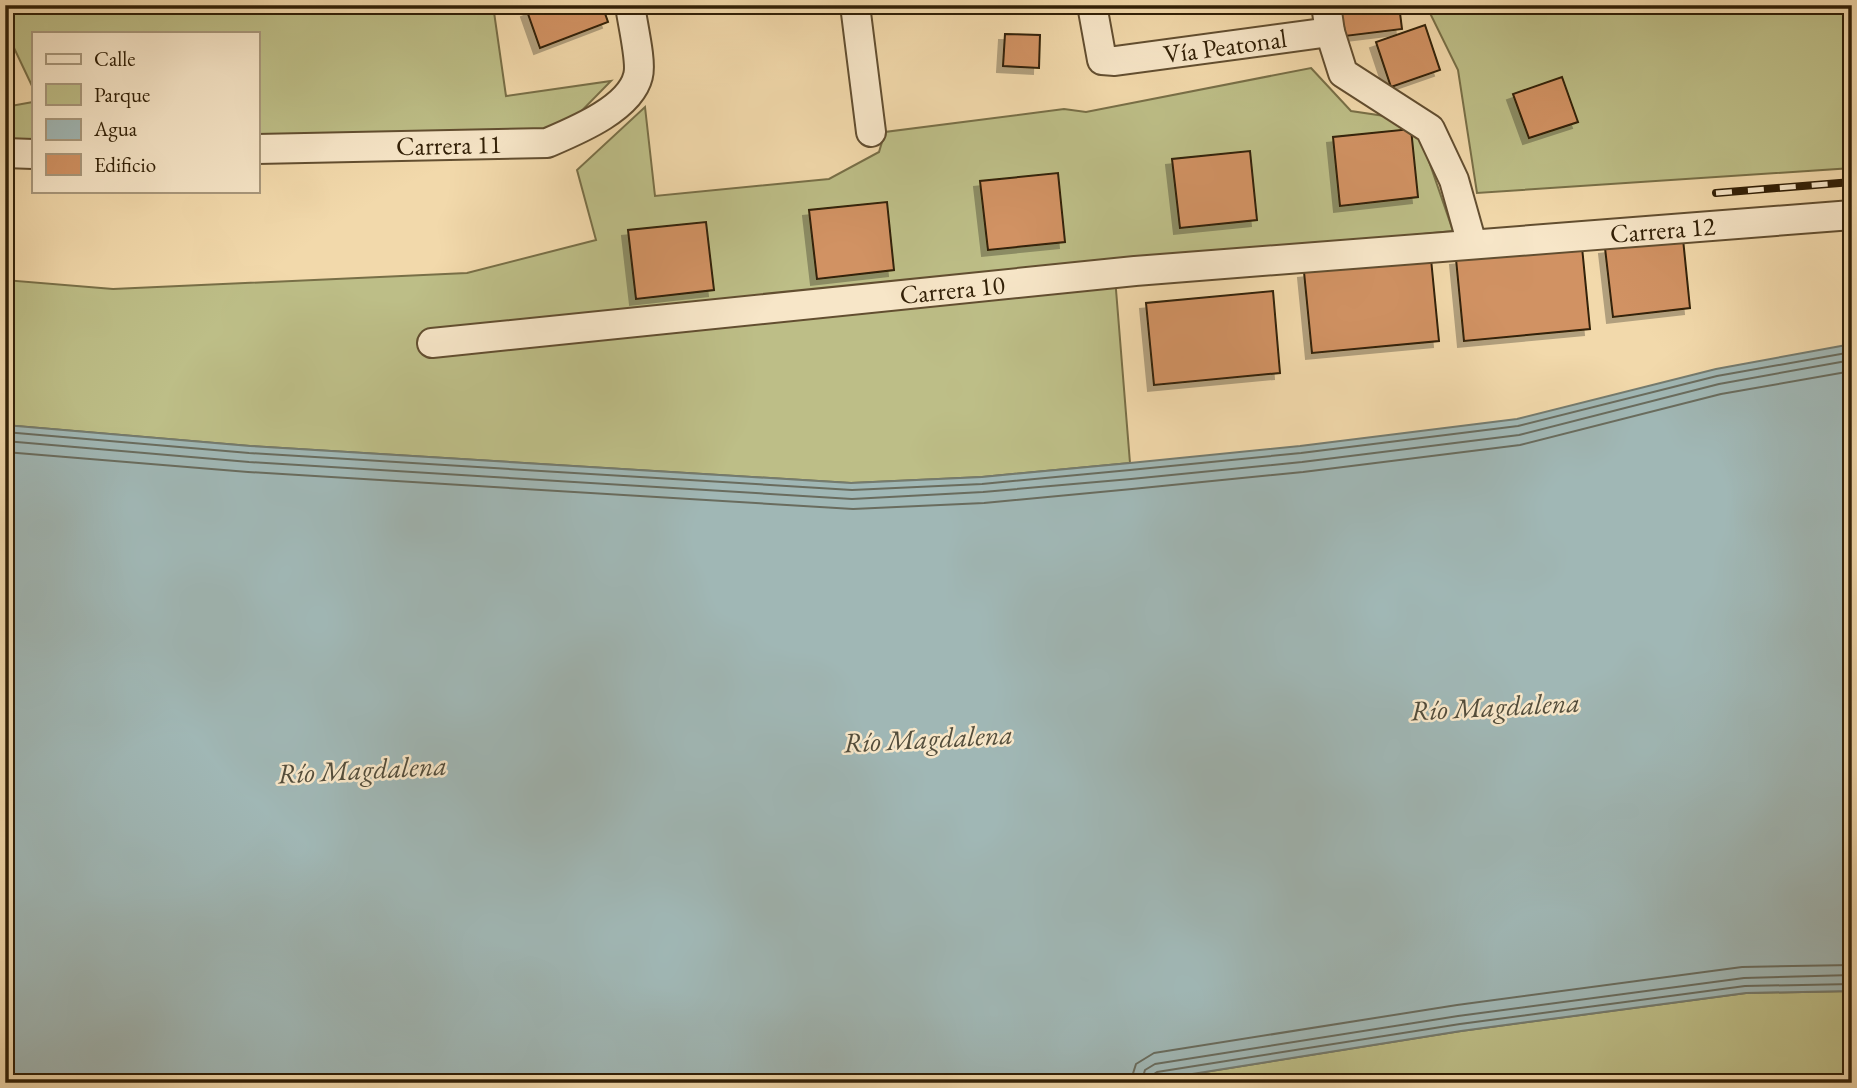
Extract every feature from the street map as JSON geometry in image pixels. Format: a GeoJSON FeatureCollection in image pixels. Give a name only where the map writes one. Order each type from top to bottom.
{"type":"FeatureCollection","features":[{"type":"Feature","properties":{"kind":"street","name":"Carrera 11"},"geometry":{"type":"LineString","coordinates":[[259,149],[547,143],[585,127],[628,96],[639,75],[630,5]]}},
{"type":"Feature","properties":{"kind":"street"},"geometry":{"type":"LineString","coordinates":[[855,5],[871,132]]}},
{"type":"Feature","properties":{"kind":"street","name":"Vía Peatonal"},"geometry":{"type":"LineString","coordinates":[[1092,5],[1102,60],[1115,61],[1328,19],[1343,73],[1430,129],[1454,180],[1472,244]]}},
{"type":"Feature","properties":{"kind":"street"},"geometry":{"type":"LineString","coordinates":[[5,153],[32,154]]}},
{"type":"Feature","properties":{"kind":"street","name":"Carrera 12"},"geometry":{"type":"LineString","coordinates":[[1472,244],[1852,215]]}},
{"type":"Feature","properties":{"kind":"street","name":"Carrera 10"},"geometry":{"type":"LineString","coordinates":[[432,343],[1135,271],[1472,244]]}},
{"type":"Feature","properties":{"kind":"green space"},"geometry":{"type":"Polygon","coordinates":[[[5,5],[493,5],[506,96],[611,81],[551,142],[259,159],[259,32],[32,32],[32,86],[5,29],[5,5]]]}},
{"type":"Feature","properties":{"kind":"green space"},"geometry":{"type":"Polygon","coordinates":[[[1426,5],[1852,5],[1852,168],[1477,193],[1458,70],[1426,5]]]}},
{"type":"Feature","properties":{"kind":"green space"},"geometry":{"type":"Polygon","coordinates":[[[1311,68],[1351,111],[1398,118],[1421,138],[1453,231],[1114,265],[1130,463],[982,477],[851,483],[250,446],[5,425],[5,280],[113,289],[467,273],[596,240],[577,170],[645,107],[655,196],[829,179],[879,152],[885,132],[1064,109],[1086,112],[1311,68]]]}},
{"type":"Feature","properties":{"kind":"green space"},"geometry":{"type":"Polygon","coordinates":[[[32,102],[32,163],[5,163],[5,107],[32,102]]]}},
{"type":"Feature","properties":{"kind":"green space"},"geometry":{"type":"Polygon","coordinates":[[[1852,991],[1852,1083],[1136,1083],[1461,1031],[1746,993],[1852,991]]]}},
{"type":"Feature","properties":{"kind":"water","name":"Río Magdalena"},"geometry":{"type":"Polygon","coordinates":[[[1852,344],[1852,991],[1746,993],[1461,1031],[1136,1083],[5,1083],[5,425],[250,446],[851,483],[982,477],[1130,463],[1300,446],[1517,419],[1716,369],[1852,344]]]}},
{"type":"Feature","properties":{"kind":"building"},"geometry":{"type":"Polygon","coordinates":[[[542,5],[602,5],[608,22],[540,48],[527,11],[542,5]]]}},
{"type":"Feature","properties":{"kind":"building"},"geometry":{"type":"Polygon","coordinates":[[[1333,5],[1399,5],[1402,29],[1337,37],[1333,5]]]}},
{"type":"Feature","properties":{"kind":"building"},"geometry":{"type":"Polygon","coordinates":[[[1425,25],[1440,70],[1391,87],[1376,42],[1425,25]]]}},
{"type":"Feature","properties":{"kind":"building"},"geometry":{"type":"Polygon","coordinates":[[[1005,34],[1040,35],[1039,68],[1003,66],[1005,34]]]}},
{"type":"Feature","properties":{"kind":"building"},"geometry":{"type":"Polygon","coordinates":[[[1562,77],[1578,122],[1529,138],[1513,94],[1562,77]]]}},
{"type":"Feature","properties":{"kind":"building"},"geometry":{"type":"Polygon","coordinates":[[[1411,129],[1418,197],[1340,206],[1333,137],[1411,129]]]}},
{"type":"Feature","properties":{"kind":"building"},"geometry":{"type":"Polygon","coordinates":[[[1250,151],[1257,220],[1180,228],[1172,159],[1250,151]]]}},
{"type":"Feature","properties":{"kind":"building"},"geometry":{"type":"Polygon","coordinates":[[[1058,173],[1065,242],[988,250],[980,181],[1058,173]]]}},
{"type":"Feature","properties":{"kind":"building"},"geometry":{"type":"Polygon","coordinates":[[[887,202],[894,270],[817,279],[809,210],[887,202]]]}},
{"type":"Feature","properties":{"kind":"building"},"geometry":{"type":"Polygon","coordinates":[[[706,222],[714,290],[636,299],[628,230],[706,222]]]}},
{"type":"Feature","properties":{"kind":"building"},"geometry":{"type":"Polygon","coordinates":[[[1683,239],[1690,308],[1613,317],[1605,248],[1683,239]]]}},
{"type":"Feature","properties":{"kind":"building"},"geometry":{"type":"Polygon","coordinates":[[[1582,247],[1590,329],[1464,341],[1456,259],[1582,247]]]}},
{"type":"Feature","properties":{"kind":"building"},"geometry":{"type":"Polygon","coordinates":[[[1431,259],[1439,341],[1312,353],[1304,272],[1431,259]]]}},
{"type":"Feature","properties":{"kind":"building"},"geometry":{"type":"Polygon","coordinates":[[[1273,291],[1280,373],[1154,385],[1146,303],[1273,291]]]}},
{"type":"Feature","properties":{"kind":"railway"},"geometry":{"type":"LineString","coordinates":[[1716,193],[1852,182]]}}]}
